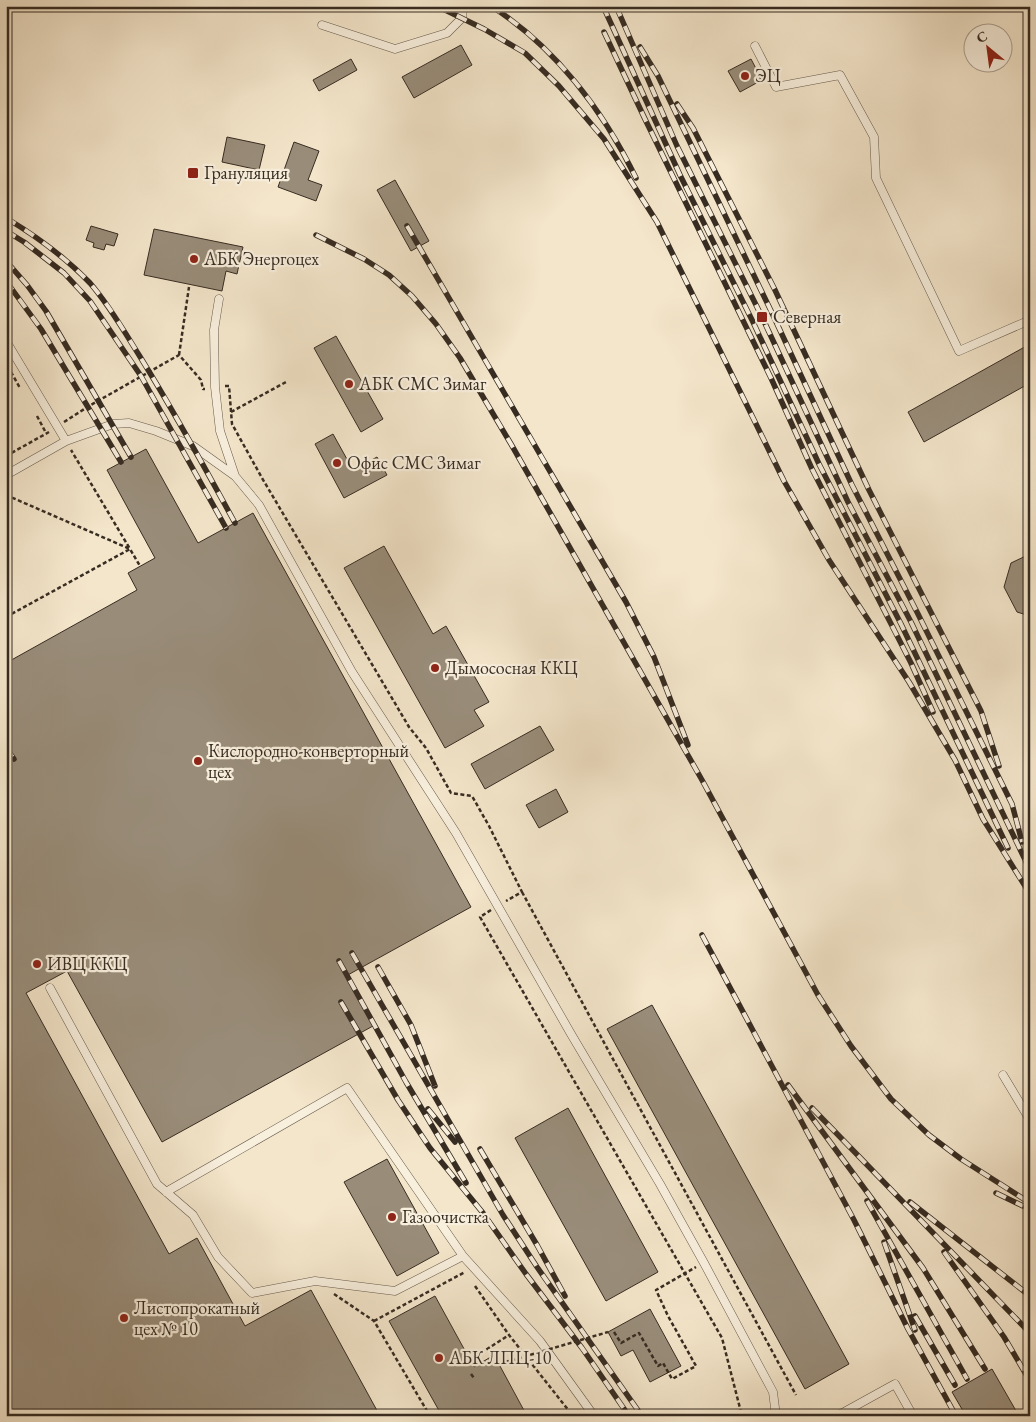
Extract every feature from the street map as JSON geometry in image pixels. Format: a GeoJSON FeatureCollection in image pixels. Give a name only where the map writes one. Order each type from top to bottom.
{"type":"FeatureCollection","features":[{"type":"Feature","properties":{"kind":"lane"},"geometry":{"type":"LineString","coordinates":[[322,25],[395,49],[446,33],[462,18],[462,6]]}},
{"type":"Feature","properties":{"kind":"lane"},"geometry":{"type":"LineString","coordinates":[[755,46],[776,87],[840,74],[874,137],[876,178],[959,351],[1030,320]]}},
{"type":"Feature","properties":{"kind":"lane"},"geometry":{"type":"LineString","coordinates":[[218,299],[214,330],[215,387],[220,431],[235,476]]}},
{"type":"Feature","properties":{"kind":"lane"},"geometry":{"type":"LineString","coordinates":[[6,341],[66,441]]}},
{"type":"Feature","properties":{"kind":"lane"},"geometry":{"type":"LineString","coordinates":[[6,475],[66,441],[101,428],[129,423],[156,431],[193,446],[235,476],[259,505],[352,672],[456,833],[704,1263],[773,1392],[776,1416]]}},
{"type":"Feature","properties":{"kind":"lane"},"geometry":{"type":"LineString","coordinates":[[50,988],[157,1184],[193,1215],[218,1257],[252,1293],[315,1281],[395,1291],[463,1256]]}},
{"type":"Feature","properties":{"kind":"lane"},"geometry":{"type":"LineString","coordinates":[[1003,1075],[1030,1120]]}},
{"type":"Feature","properties":{"kind":"lane"},"geometry":{"type":"LineString","coordinates":[[166,1192],[347,1088],[463,1256],[540,1341],[594,1416]]}},
{"type":"Feature","properties":{"kind":"lane"},"geometry":{"type":"LineString","coordinates":[[837,1416],[895,1384],[913,1416]]}},
{"type":"Feature","properties":{"kind":"path"},"geometry":{"type":"LineString","coordinates":[[179,356],[189,287]]}},
{"type":"Feature","properties":{"kind":"path"},"geometry":{"type":"LineString","coordinates":[[179,356],[201,380],[203,389],[229,386],[232,424],[262,478],[404,719],[426,748],[451,793],[472,796],[522,892],[796,1395]]}},
{"type":"Feature","properties":{"kind":"path"},"geometry":{"type":"LineString","coordinates":[[6,456],[58,427],[89,406],[179,356]]}},
{"type":"Feature","properties":{"kind":"path"},"geometry":{"type":"LineString","coordinates":[[11,372],[21,389]]}},
{"type":"Feature","properties":{"kind":"path"},"geometry":{"type":"LineString","coordinates":[[231,412],[286,382]]}},
{"type":"Feature","properties":{"kind":"path"},"geometry":{"type":"LineString","coordinates":[[36,414],[46,433]]}},
{"type":"Feature","properties":{"kind":"path"},"geometry":{"type":"LineString","coordinates":[[66,441],[140,566]]}},
{"type":"Feature","properties":{"kind":"path"},"geometry":{"type":"LineString","coordinates":[[6,495],[130,549]]}},
{"type":"Feature","properties":{"kind":"path"},"geometry":{"type":"LineString","coordinates":[[6,617],[130,549]]}},
{"type":"Feature","properties":{"kind":"path"},"geometry":{"type":"LineString","coordinates":[[522,892],[480,917],[722,1338],[742,1416]]}},
{"type":"Feature","properties":{"kind":"path"},"geometry":{"type":"LineString","coordinates":[[614,1332],[621,1343],[639,1333],[658,1366],[663,1363],[672,1379],[696,1366],[656,1290],[720,1254]]}},
{"type":"Feature","properties":{"kind":"path"},"geometry":{"type":"LineString","coordinates":[[374,1321],[464,1271],[509,1335],[573,1416]]}},
{"type":"Feature","properties":{"kind":"path"},"geometry":{"type":"LineString","coordinates":[[315,1281],[374,1321],[430,1416]]}},
{"type":"Feature","properties":{"kind":"path"},"geometry":{"type":"LineString","coordinates":[[499,1364],[608,1332]]}},
{"type":"Feature","properties":{"kind":"path"},"geometry":{"type":"LineString","coordinates":[[470,1360],[509,1335]]}},
{"type":"Feature","properties":{"kind":"path"},"geometry":{"type":"LineString","coordinates":[[471,1374],[474,1378]]}},
{"type":"Feature","properties":{"kind":"building"},"geometry":{"type":"Polygon","coordinates":[[[461,45],[472,65],[414,98],[402,77],[461,45]]]}},
{"type":"Feature","properties":{"kind":"building"},"geometry":{"type":"Polygon","coordinates":[[[351,59],[357,70],[319,91],[313,80],[351,59]]]}},
{"type":"Feature","properties":{"kind":"building","name":"ЭЦ"},"geometry":{"type":"Polygon","coordinates":[[[751,59],[762,80],[740,92],[728,71],[751,59]]]}},
{"type":"Feature","properties":{"kind":"building"},"geometry":{"type":"Polygon","coordinates":[[[227,137],[265,145],[259,170],[222,162],[227,137]]]}},
{"type":"Feature","properties":{"kind":"building"},"geometry":{"type":"Polygon","coordinates":[[[294,142],[319,151],[308,180],[322,185],[316,201],[278,187],[294,142]]]}},
{"type":"Feature","properties":{"kind":"building"},"geometry":{"type":"Polygon","coordinates":[[[395,180],[429,241],[411,251],[377,190],[395,180]]]}},
{"type":"Feature","properties":{"kind":"building"},"geometry":{"type":"Polygon","coordinates":[[[91,226],[118,234],[114,246],[106,244],[104,250],[93,247],[94,243],[86,240],[91,226]]]}},
{"type":"Feature","properties":{"kind":"building","name":"АБК Энергоцех"},"geometry":{"type":"Polygon","coordinates":[[[154,229],[243,247],[237,274],[226,271],[222,291],[144,275],[154,229]]]}},
{"type":"Feature","properties":{"kind":"building","name":"АБК СМС Зимаг"},"geometry":{"type":"Polygon","coordinates":[[[336,336],[383,419],[361,432],[314,348],[336,336]]]}},
{"type":"Feature","properties":{"kind":"building"},"geometry":{"type":"Polygon","coordinates":[[[1030,344],[1030,383],[924,442],[908,412],[1030,344]]]}},
{"type":"Feature","properties":{"kind":"building","name":"Офис СМС Зимаг"},"geometry":{"type":"Polygon","coordinates":[[[333,434],[353,470],[377,457],[387,475],[344,498],[315,444],[333,434]]]}},
{"type":"Feature","properties":{"kind":"building","name":"Кислородно-конверторный цех"},"geometry":{"type":"Polygon","coordinates":[[[146,449],[198,543],[253,513],[471,907],[346,976],[373,1026],[162,1142],[67,971],[26,993],[169,1254],[197,1238],[245,1326],[311,1290],[380,1416],[6,1416],[6,663],[137,590],[128,573],[155,558],[107,470],[146,449]]]}},
{"type":"Feature","properties":{"kind":"building","name":"Дымососная ККЦ"},"geometry":{"type":"Polygon","coordinates":[[[384,546],[433,634],[446,626],[489,702],[474,710],[484,726],[445,748],[344,568],[384,546]]]}},
{"type":"Feature","properties":{"kind":"building"},"geometry":{"type":"Polygon","coordinates":[[[1030,554],[1030,616],[1017,612],[1004,587],[1011,563],[1030,554]]]}},
{"type":"Feature","properties":{"kind":"building"},"geometry":{"type":"Polygon","coordinates":[[[540,726],[554,750],[485,789],[471,764],[540,726]]]}},
{"type":"Feature","properties":{"kind":"building"},"geometry":{"type":"Polygon","coordinates":[[[556,789],[568,812],[539,828],[526,805],[556,789]]]}},
{"type":"Feature","properties":{"kind":"building"},"geometry":{"type":"Polygon","coordinates":[[[652,1005],[849,1364],[805,1389],[607,1029],[652,1005]]]}},
{"type":"Feature","properties":{"kind":"building"},"geometry":{"type":"Polygon","coordinates":[[[568,1108],[658,1272],[606,1301],[515,1138],[568,1108]]]}},
{"type":"Feature","properties":{"kind":"building","name":"Газоочистка"},"geometry":{"type":"Polygon","coordinates":[[[387,1159],[439,1253],[397,1276],[344,1182],[387,1159]]]}},
{"type":"Feature","properties":{"kind":"building","name":"АБК ЛПЦ-10"},"geometry":{"type":"Polygon","coordinates":[[[435,1296],[474,1367],[494,1355],[527,1416],[442,1416],[389,1321],[435,1296]]]}},
{"type":"Feature","properties":{"kind":"building"},"geometry":{"type":"Polygon","coordinates":[[[650,1309],[681,1366],[650,1382],[633,1350],[621,1356],[608,1332],[650,1309]]]}},
{"type":"Feature","properties":{"kind":"building"},"geometry":{"type":"Polygon","coordinates":[[[992,1369],[1019,1416],[966,1416],[952,1392],[992,1369]]]}},
{"type":"Feature","properties":{"kind":"railway"},"geometry":{"type":"LineString","coordinates":[[437,6],[484,29],[525,53],[559,86],[604,139],[657,222],[784,481],[829,560],[909,682],[955,760],[983,819],[1030,894]]}},
{"type":"Feature","properties":{"kind":"railway"},"geometry":{"type":"LineString","coordinates":[[491,6],[536,41],[575,82],[608,128],[636,178]]}},
{"type":"Feature","properties":{"kind":"railway"},"geometry":{"type":"LineString","coordinates":[[603,6],[680,175],[753,322],[819,464],[901,624],[1008,848]]}},
{"type":"Feature","properties":{"kind":"railway"},"geometry":{"type":"LineString","coordinates":[[616,6],[677,146],[762,317],[848,502],[911,622],[1030,870]]}},
{"type":"Feature","properties":{"kind":"railway"},"geometry":{"type":"LineString","coordinates":[[604,32],[771,378],[812,469],[911,663],[933,712]]}},
{"type":"Feature","properties":{"kind":"railway"},"geometry":{"type":"LineString","coordinates":[[640,47],[658,76],[852,485],[1012,804],[1022,842]]}},
{"type":"Feature","properties":{"kind":"railway"},"geometry":{"type":"LineString","coordinates":[[677,104],[693,128],[775,290],[869,490],[981,711],[999,766]]}},
{"type":"Feature","properties":{"kind":"railway"},"geometry":{"type":"LineString","coordinates":[[6,218],[61,256],[90,283],[104,300],[164,396],[235,523]]}},
{"type":"Feature","properties":{"kind":"railway"},"geometry":{"type":"LineString","coordinates":[[407,226],[626,602],[654,657],[688,745]]}},
{"type":"Feature","properties":{"kind":"railway"},"geometry":{"type":"LineString","coordinates":[[6,231],[24,242],[64,273],[90,301],[141,376],[226,528]]}},
{"type":"Feature","properties":{"kind":"railway"},"geometry":{"type":"LineString","coordinates":[[316,235],[364,259],[389,275],[412,296],[436,324],[460,358],[702,780],[818,995],[851,1046],[891,1099],[929,1135],[961,1159],[1030,1203]]}},
{"type":"Feature","properties":{"kind":"railway"},"geometry":{"type":"LineString","coordinates":[[6,261],[46,311],[131,457]]}},
{"type":"Feature","properties":{"kind":"railway"},"geometry":{"type":"LineString","coordinates":[[6,281],[41,329],[121,462]]}},
{"type":"Feature","properties":{"kind":"railway"},"geometry":{"type":"LineString","coordinates":[[6,748],[14,759]]}},
{"type":"Feature","properties":{"kind":"railway"},"geometry":{"type":"LineString","coordinates":[[702,935],[854,1220],[908,1329],[956,1416]]}},
{"type":"Feature","properties":{"kind":"railway"},"geometry":{"type":"LineString","coordinates":[[352,953],[503,1215],[537,1267],[642,1416]]}},
{"type":"Feature","properties":{"kind":"railway"},"geometry":{"type":"LineString","coordinates":[[339,961],[406,1082],[466,1183]]}},
{"type":"Feature","properties":{"kind":"railway"},"geometry":{"type":"LineString","coordinates":[[378,967],[411,1025],[435,1086]]}},
{"type":"Feature","properties":{"kind":"railway"},"geometry":{"type":"LineString","coordinates":[[341,1002],[398,1100],[430,1148],[483,1213],[582,1348],[629,1416]]}},
{"type":"Feature","properties":{"kind":"railway"},"geometry":{"type":"LineString","coordinates":[[788,1085],[923,1268],[985,1369]]}},
{"type":"Feature","properties":{"kind":"railway"},"geometry":{"type":"LineString","coordinates":[[812,1108],[1030,1333]]}},
{"type":"Feature","properties":{"kind":"railway"},"geometry":{"type":"LineString","coordinates":[[428,1109],[455,1142]]}},
{"type":"Feature","properties":{"kind":"railway"},"geometry":{"type":"LineString","coordinates":[[480,1149],[565,1296]]}},
{"type":"Feature","properties":{"kind":"railway"},"geometry":{"type":"LineString","coordinates":[[996,1193],[1023,1206]]}},
{"type":"Feature","properties":{"kind":"railway"},"geometry":{"type":"LineString","coordinates":[[867,1201],[967,1379]]}},
{"type":"Feature","properties":{"kind":"railway"},"geometry":{"type":"LineString","coordinates":[[910,1202],[1030,1296]]}},
{"type":"Feature","properties":{"kind":"railway"},"geometry":{"type":"LineString","coordinates":[[884,1242],[915,1330]]}},
{"type":"Feature","properties":{"kind":"railway"},"geometry":{"type":"LineString","coordinates":[[944,1252],[1004,1337],[1030,1381]]}},
{"type":"Feature","properties":{"kind":"railway"},"geometry":{"type":"LineString","coordinates":[[915,1316],[955,1385]]}},
{"type":"Feature","properties":{"kind":"place","name":"ЭЦ"},"geometry":{"type":"Point","coordinates":[745,76]}},
{"type":"Feature","properties":{"kind":"place","name":"Грануляция"},"geometry":{"type":"Point","coordinates":[193,173]}},
{"type":"Feature","properties":{"kind":"place","name":"АБК Энергоцех"},"geometry":{"type":"Point","coordinates":[194,259]}},
{"type":"Feature","properties":{"kind":"place","name":"Северная"},"geometry":{"type":"Point","coordinates":[762,317]}},
{"type":"Feature","properties":{"kind":"place","name":"АБК СМС Зимаг"},"geometry":{"type":"Point","coordinates":[349,384]}},
{"type":"Feature","properties":{"kind":"place","name":"Офис СМС Зимаг"},"geometry":{"type":"Point","coordinates":[337,463]}},
{"type":"Feature","properties":{"kind":"place","name":"Дымососная ККЦ"},"geometry":{"type":"Point","coordinates":[435,668]}},
{"type":"Feature","properties":{"kind":"place","name":"Кислородно-конверторный цех"},"geometry":{"type":"Point","coordinates":[198,761]}},
{"type":"Feature","properties":{"kind":"place","name":"ИВЦ ККЦ"},"geometry":{"type":"Point","coordinates":[37,964]}},
{"type":"Feature","properties":{"kind":"place","name":"Газоочистка"},"geometry":{"type":"Point","coordinates":[392,1217]}},
{"type":"Feature","properties":{"kind":"place","name":"Листопрокатный цех № 10"},"geometry":{"type":"Point","coordinates":[124,1318]}},
{"type":"Feature","properties":{"kind":"place","name":"АБК ЛПЦ-10"},"geometry":{"type":"Point","coordinates":[439,1358]}}]}
